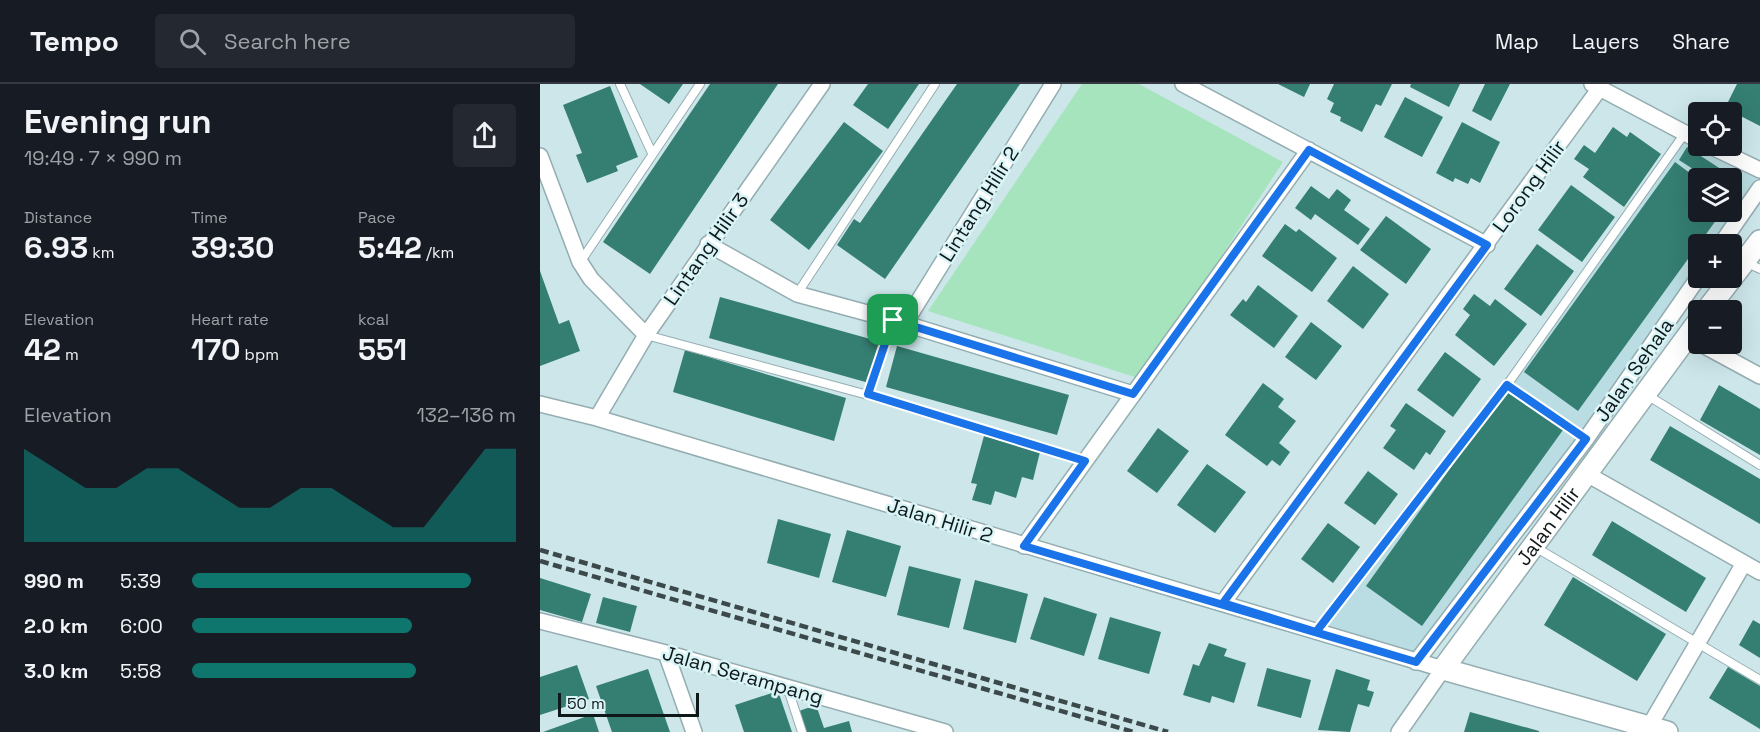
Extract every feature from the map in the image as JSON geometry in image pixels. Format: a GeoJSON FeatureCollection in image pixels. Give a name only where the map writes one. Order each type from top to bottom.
{"type":"FeatureCollection","features":[{"type":"Feature","properties":{"kind":"street","name":"Lintang Hilir 3"},"geometry":{"type":"LineString","coordinates":[[597,418],[646,335],[822,84]]}},
{"type":"Feature","properties":{"kind":"street","name":"Lintang Hilir 2"},"geometry":{"type":"LineString","coordinates":[[899,322],[1053,84]]}},
{"type":"Feature","properties":{"kind":"street"},"geometry":{"type":"LineString","coordinates":[[1183,84],[1487,245]]}},
{"type":"Feature","properties":{"kind":"street"},"geometry":{"type":"LineString","coordinates":[[1595,86],[1688,134]]}},
{"type":"Feature","properties":{"kind":"street","name":"Lorong Hilir"},"geometry":{"type":"LineString","coordinates":[[1223,603],[1487,245],[1595,86]]}},
{"type":"Feature","properties":{"kind":"street"},"geometry":{"type":"LineString","coordinates":[[1024,546],[1309,150]]}},
{"type":"Feature","properties":{"kind":"street"},"geometry":{"type":"LineString","coordinates":[[540,156],[580,262],[591,279],[646,335]]}},
{"type":"Feature","properties":{"kind":"street"},"geometry":{"type":"LineString","coordinates":[[1731,156],[1760,170]]}},
{"type":"Feature","properties":{"kind":"street"},"geometry":{"type":"LineString","coordinates":[[1728,234],[1760,188]]}},
{"type":"Feature","properties":{"kind":"street"},"geometry":{"type":"LineString","coordinates":[[1717,300],[1753,265],[1760,241]]}},
{"type":"Feature","properties":{"kind":"street"},"geometry":{"type":"LineString","coordinates":[[708,244],[797,294],[899,322],[1133,394]]}},
{"type":"Feature","properties":{"kind":"street","name":"Jalan Sehala"},"geometry":{"type":"LineString","coordinates":[[1416,662],[1586,439],[1691,288]]}},
{"type":"Feature","properties":{"kind":"street","name":"Jalan Hilir"},"geometry":{"type":"LineString","coordinates":[[1399,732],[1585,473],[1645,394],[1688,345]]}},
{"type":"Feature","properties":{"kind":"street"},"geometry":{"type":"LineString","coordinates":[[1725,354],[1760,376]]}},
{"type":"Feature","properties":{"kind":"street","name":"Jalan Hilir 2"},"geometry":{"type":"LineString","coordinates":[[540,404],[597,418],[1443,669]]}},
{"type":"Feature","properties":{"kind":"street"},"geometry":{"type":"LineString","coordinates":[[1585,473],[1760,572]]}},
{"type":"Feature","properties":{"kind":"street"},"geometry":{"type":"LineString","coordinates":[[1443,669],[1658,728],[1697,644],[1744,563]]}},
{"type":"Feature","properties":{"kind":"street","name":"Jalan Serampang"},"geometry":{"type":"LineString","coordinates":[[540,621],[666,652],[945,732]]}},
{"type":"Feature","properties":{"kind":"street"},"geometry":{"type":"LineString","coordinates":[[666,652],[694,732]]}},
{"type":"Feature","properties":{"kind":"street"},"geometry":{"type":"LineString","coordinates":[[889,716],[894,732]]}},
{"type":"Feature","properties":{"kind":"lane"},"geometry":{"type":"LineString","coordinates":[[620,84],[652,153]]}},
{"type":"Feature","properties":{"kind":"lane"},"geometry":{"type":"LineString","coordinates":[[580,262],[700,84]]}},
{"type":"Feature","properties":{"kind":"lane"},"geometry":{"type":"LineString","coordinates":[[797,294],[936,84]]}},
{"type":"Feature","properties":{"kind":"lane"},"geometry":{"type":"LineString","coordinates":[[1316,632],[1507,385],[1688,140]]}},
{"type":"Feature","properties":{"kind":"lane"},"geometry":{"type":"LineString","coordinates":[[868,394],[899,322]]}},
{"type":"Feature","properties":{"kind":"lane"},"geometry":{"type":"LineString","coordinates":[[646,335],[868,394],[1085,461]]}},
{"type":"Feature","properties":{"kind":"lane"},"geometry":{"type":"LineString","coordinates":[[1507,385],[1586,439]]}},
{"type":"Feature","properties":{"kind":"lane"},"geometry":{"type":"LineString","coordinates":[[1645,394],[1760,465]]}},
{"type":"Feature","properties":{"kind":"lane"},"geometry":{"type":"LineString","coordinates":[[1534,546],[1760,680]]}},
{"type":"Feature","properties":{"kind":"lane"},"geometry":{"type":"LineString","coordinates":[[788,687],[802,732]]}},
{"type":"Feature","properties":{"kind":"shaded area"},"geometry":{"type":"Polygon","coordinates":[[[1684,142],[1688,144],[1688,156],[1714,156],[1740,168],[1688,168],[1688,222],[1727,222],[1719,234],[1688,234],[1688,278],[1574,443],[1413,653],[1325,627],[1519,376],[1684,142]]]}},
{"type":"Feature","properties":{"kind":"shaded area"},"geometry":{"type":"Polygon","coordinates":[[[1742,169],[1759,177],[1742,201],[1742,169]]]}},
{"type":"Feature","properties":{"kind":"green space"},"geometry":{"type":"Polygon","coordinates":[[[1082,84],[1139,84],[1283,162],[1141,379],[928,311],[1082,84]]]}},
{"type":"Feature","properties":{"kind":"building"},"geometry":{"type":"Polygon","coordinates":[[[640,84],[683,84],[669,104],[640,84]]]}},
{"type":"Feature","properties":{"kind":"building"},"geometry":{"type":"Polygon","coordinates":[[[710,84],[778,84],[650,274],[603,242],[710,84]]]}},
{"type":"Feature","properties":{"kind":"building"},"geometry":{"type":"Polygon","coordinates":[[[868,84],[919,84],[888,129],[853,105],[868,84]]]}},
{"type":"Feature","properties":{"kind":"building"},"geometry":{"type":"Polygon","coordinates":[[[957,84],[1020,84],[885,279],[837,245],[854,219],[860,223],[957,84]]]}},
{"type":"Feature","properties":{"kind":"building"},"geometry":{"type":"Polygon","coordinates":[[[1278,84],[1310,84],[1304,97],[1278,84]]]}},
{"type":"Feature","properties":{"kind":"building"},"geometry":{"type":"Polygon","coordinates":[[[1334,84],[1392,84],[1381,106],[1376,104],[1362,132],[1340,121],[1341,117],[1330,112],[1334,103],[1327,99],[1334,84]]]}},
{"type":"Feature","properties":{"kind":"building"},"geometry":{"type":"Polygon","coordinates":[[[1411,84],[1460,84],[1449,107],[1410,87],[1411,84]]]}},
{"type":"Feature","properties":{"kind":"building"},"geometry":{"type":"Polygon","coordinates":[[[1485,84],[1510,84],[1491,121],[1472,111],[1485,84]]]}},
{"type":"Feature","properties":{"kind":"building"},"geometry":{"type":"Polygon","coordinates":[[[1737,84],[1760,84],[1760,126],[1742,117],[1742,102],[1728,102],[1737,84]]]}},
{"type":"Feature","properties":{"kind":"building"},"geometry":{"type":"Polygon","coordinates":[[[610,86],[638,157],[616,166],[618,171],[587,183],[576,155],[582,153],[563,105],[610,86]]]}},
{"type":"Feature","properties":{"kind":"building"},"geometry":{"type":"Polygon","coordinates":[[[1405,97],[1443,117],[1422,157],[1384,137],[1405,97]]]}},
{"type":"Feature","properties":{"kind":"building"},"geometry":{"type":"Polygon","coordinates":[[[844,122],[883,151],[809,250],[770,220],[844,122]]]}},
{"type":"Feature","properties":{"kind":"building"},"geometry":{"type":"Polygon","coordinates":[[[1462,122],[1500,142],[1480,183],[1471,178],[1468,184],[1455,178],[1453,182],[1436,173],[1462,122]]]}},
{"type":"Feature","properties":{"kind":"building"},"geometry":{"type":"Polygon","coordinates":[[[1613,127],[1627,137],[1630,132],[1661,154],[1624,207],[1583,177],[1589,169],[1574,159],[1584,145],[1595,153],[1613,127]]]}},
{"type":"Feature","properties":{"kind":"building"},"geometry":{"type":"Polygon","coordinates":[[[1687,147],[1688,156],[1701,156],[1719,168],[1691,168],[1679,160],[1687,147]]]}},
{"type":"Feature","properties":{"kind":"building"},"geometry":{"type":"Polygon","coordinates":[[[1675,162],[1688,172],[1688,222],[1715,222],[1706,234],[1688,234],[1688,259],[1578,411],[1524,372],[1675,162]]]}},
{"type":"Feature","properties":{"kind":"building"},"geometry":{"type":"Polygon","coordinates":[[[1571,185],[1615,217],[1582,262],[1538,230],[1571,185]]]}},
{"type":"Feature","properties":{"kind":"building"},"geometry":{"type":"Polygon","coordinates":[[[1311,186],[1329,199],[1337,189],[1351,200],[1344,210],[1370,229],[1358,245],[1315,214],[1311,220],[1295,208],[1311,186]]]}},
{"type":"Feature","properties":{"kind":"building"},"geometry":{"type":"Polygon","coordinates":[[[1386,216],[1431,249],[1406,284],[1360,250],[1386,216]]]}},
{"type":"Feature","properties":{"kind":"building"},"geometry":{"type":"Polygon","coordinates":[[[1285,224],[1296,232],[1299,229],[1337,258],[1312,292],[1262,256],[1285,224]]]}},
{"type":"Feature","properties":{"kind":"building"},"geometry":{"type":"Polygon","coordinates":[[[1537,244],[1574,271],[1541,316],[1504,289],[1537,244]]]}},
{"type":"Feature","properties":{"kind":"building"},"geometry":{"type":"Polygon","coordinates":[[[1353,266],[1389,294],[1363,329],[1327,301],[1353,266]]]}},
{"type":"Feature","properties":{"kind":"building"},"geometry":{"type":"Polygon","coordinates":[[[540,271],[559,324],[569,320],[580,351],[540,366],[540,271]]]}},
{"type":"Feature","properties":{"kind":"building"},"geometry":{"type":"Polygon","coordinates":[[[1258,285],[1298,316],[1274,348],[1230,315],[1243,299],[1246,302],[1258,285]]]}},
{"type":"Feature","properties":{"kind":"building"},"geometry":{"type":"Polygon","coordinates":[[[1474,294],[1490,306],[1495,299],[1527,324],[1494,366],[1455,335],[1470,315],[1463,309],[1474,294]]]}},
{"type":"Feature","properties":{"kind":"building"},"geometry":{"type":"Polygon","coordinates":[[[720,297],[881,342],[869,383],[709,338],[720,297]]]}},
{"type":"Feature","properties":{"kind":"building"},"geometry":{"type":"Polygon","coordinates":[[[1311,322],[1342,346],[1316,380],[1285,357],[1311,322]]]}},
{"type":"Feature","properties":{"kind":"building"},"geometry":{"type":"Polygon","coordinates":[[[897,346],[1069,395],[1057,435],[886,387],[897,346]]]}},
{"type":"Feature","properties":{"kind":"building"},"geometry":{"type":"Polygon","coordinates":[[[685,350],[846,398],[834,441],[673,392],[685,350]]]}},
{"type":"Feature","properties":{"kind":"building"},"geometry":{"type":"Polygon","coordinates":[[[1445,352],[1481,379],[1453,417],[1417,390],[1445,352]]]}},
{"type":"Feature","properties":{"kind":"building"},"geometry":{"type":"Polygon","coordinates":[[[1512,382],[1568,423],[1422,626],[1366,586],[1512,382]]]}},
{"type":"Feature","properties":{"kind":"building"},"geometry":{"type":"Polygon","coordinates":[[[1263,383],[1284,399],[1278,407],[1296,421],[1279,443],[1290,452],[1280,466],[1272,460],[1267,466],[1225,435],[1263,383]]]}},
{"type":"Feature","properties":{"kind":"building"},"geometry":{"type":"Polygon","coordinates":[[[1719,385],[1760,409],[1760,455],[1700,420],[1719,385]]]}},
{"type":"Feature","properties":{"kind":"building"},"geometry":{"type":"Polygon","coordinates":[[[1406,403],[1446,431],[1430,455],[1426,452],[1414,470],[1383,448],[1396,430],[1390,426],[1406,403]]]}},
{"type":"Feature","properties":{"kind":"building"},"geometry":{"type":"Polygon","coordinates":[[[1670,426],[1760,479],[1760,524],[1650,460],[1670,426]]]}},
{"type":"Feature","properties":{"kind":"building"},"geometry":{"type":"Polygon","coordinates":[[[1158,428],[1189,451],[1157,493],[1127,471],[1158,428]]]}},
{"type":"Feature","properties":{"kind":"building"},"geometry":{"type":"Polygon","coordinates":[[[984,436],[1040,452],[1033,480],[1022,477],[1016,498],[995,491],[991,505],[972,500],[977,484],[971,483],[984,436]]]}},
{"type":"Feature","properties":{"kind":"building"},"geometry":{"type":"Polygon","coordinates":[[[1207,464],[1246,492],[1215,533],[1177,505],[1207,464]]]}},
{"type":"Feature","properties":{"kind":"building"},"geometry":{"type":"Polygon","coordinates":[[[1368,471],[1398,494],[1375,525],[1344,503],[1368,471]]]}},
{"type":"Feature","properties":{"kind":"building"},"geometry":{"type":"Polygon","coordinates":[[[778,519],[831,534],[819,578],[767,563],[778,519]]]}},
{"type":"Feature","properties":{"kind":"building"},"geometry":{"type":"Polygon","coordinates":[[[1612,521],[1706,578],[1686,612],[1592,555],[1612,521]]]}},
{"type":"Feature","properties":{"kind":"building"},"geometry":{"type":"Polygon","coordinates":[[[1328,523],[1360,547],[1333,583],[1301,559],[1328,523]]]}},
{"type":"Feature","properties":{"kind":"building"},"geometry":{"type":"Polygon","coordinates":[[[847,530],[901,546],[886,597],[832,582],[847,530]]]}},
{"type":"Feature","properties":{"kind":"building"},"geometry":{"type":"Polygon","coordinates":[[[909,566],[961,579],[949,628],[897,615],[909,566]]]}},
{"type":"Feature","properties":{"kind":"building"},"geometry":{"type":"Polygon","coordinates":[[[1573,577],[1666,634],[1637,681],[1544,625],[1573,577]]]}},
{"type":"Feature","properties":{"kind":"building"},"geometry":{"type":"Polygon","coordinates":[[[540,578],[591,594],[582,622],[540,610],[540,578]]]}},
{"type":"Feature","properties":{"kind":"building"},"geometry":{"type":"Polygon","coordinates":[[[975,580],[1028,594],[1016,643],[963,629],[975,580]]]}},
{"type":"Feature","properties":{"kind":"building"},"geometry":{"type":"Polygon","coordinates":[[[603,597],[637,606],[630,632],[596,623],[603,597]]]}},
{"type":"Feature","properties":{"kind":"building"},"geometry":{"type":"Polygon","coordinates":[[[1044,597],[1097,614],[1084,656],[1030,639],[1044,597]]]}},
{"type":"Feature","properties":{"kind":"building"},"geometry":{"type":"Polygon","coordinates":[[[1110,617],[1161,632],[1149,674],[1098,659],[1110,617]]]}},
{"type":"Feature","properties":{"kind":"building"},"geometry":{"type":"Polygon","coordinates":[[[1753,620],[1760,624],[1760,658],[1739,645],[1753,620]]]}},
{"type":"Feature","properties":{"kind":"building"},"geometry":{"type":"Polygon","coordinates":[[[1209,643],[1227,649],[1224,656],[1246,663],[1234,703],[1212,696],[1210,703],[1183,695],[1193,664],[1199,666],[1209,643]]]}},
{"type":"Feature","properties":{"kind":"building"},"geometry":{"type":"Polygon","coordinates":[[[577,665],[589,699],[540,715],[540,677],[577,665]]]}},
{"type":"Feature","properties":{"kind":"building"},"geometry":{"type":"Polygon","coordinates":[[[1728,667],[1760,686],[1760,729],[1709,698],[1728,667]]]}},
{"type":"Feature","properties":{"kind":"building"},"geometry":{"type":"Polygon","coordinates":[[[1267,668],[1311,680],[1301,718],[1257,706],[1267,668]]]}},
{"type":"Feature","properties":{"kind":"building"},"geometry":{"type":"Polygon","coordinates":[[[648,669],[670,732],[612,732],[596,686],[648,669]]]}},
{"type":"Feature","properties":{"kind":"building"},"geometry":{"type":"Polygon","coordinates":[[[1336,669],[1370,680],[1367,690],[1374,692],[1369,707],[1358,704],[1350,732],[1318,730],[1336,669]]]}},
{"type":"Feature","properties":{"kind":"building"},"geometry":{"type":"Polygon","coordinates":[[[778,691],[792,732],[744,732],[735,705],[778,691]]]}},
{"type":"Feature","properties":{"kind":"building"},"geometry":{"type":"Polygon","coordinates":[[[816,705],[824,728],[849,721],[852,732],[806,732],[799,711],[816,705]]]}},
{"type":"Feature","properties":{"kind":"building"},"geometry":{"type":"Polygon","coordinates":[[[1470,712],[1539,731],[1539,732],[1464,732],[1470,712]]]}},
{"type":"Feature","properties":{"kind":"building"},"geometry":{"type":"Polygon","coordinates":[[[593,714],[599,732],[543,732],[593,714]]]}},
{"type":"Feature","properties":{"kind":"railway"},"geometry":{"type":"LineString","coordinates":[[540,550],[1168,732]]}},
{"type":"Feature","properties":{"kind":"railway"},"geometry":{"type":"LineString","coordinates":[[540,561],[1134,732]]}},
{"type":"Feature","properties":{"kind":"route"},"geometry":{"type":"LineString","coordinates":[[893,320],[868,394],[1085,461],[1024,546],[1223,603],[1316,632],[1416,662],[1586,439],[1507,385],[1316,632],[1269,617],[1223,603],[1487,245],[1309,150],[1133,394],[893,320]]}}]}
